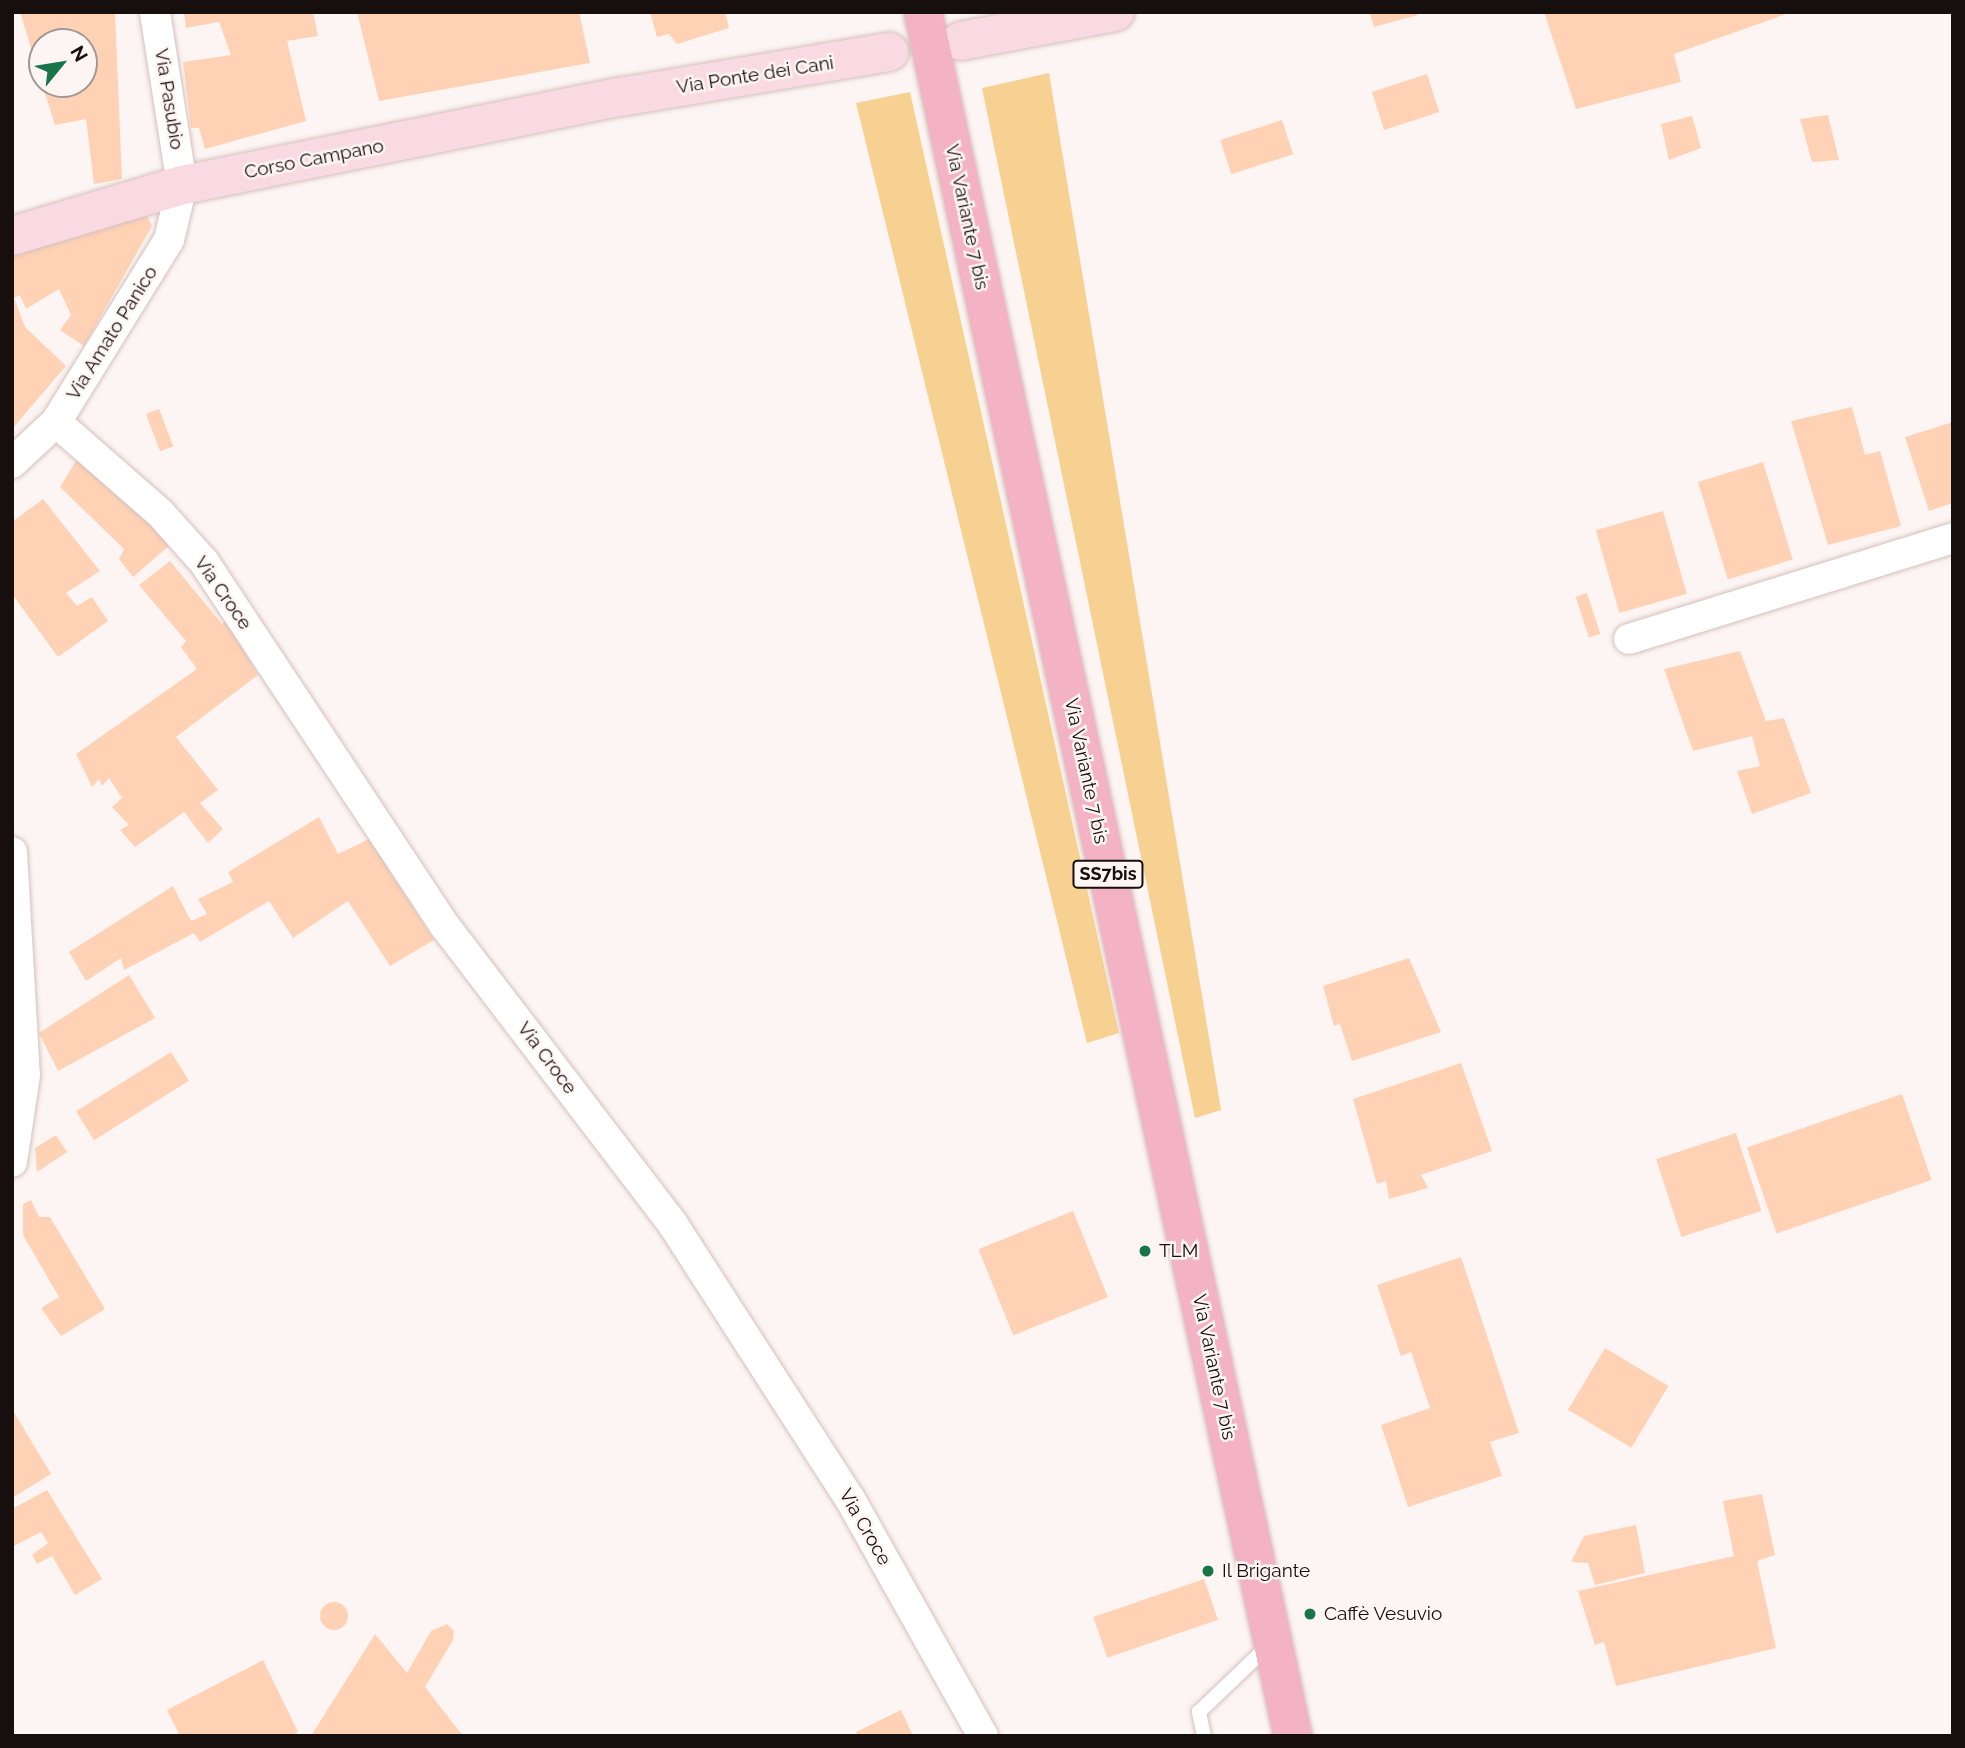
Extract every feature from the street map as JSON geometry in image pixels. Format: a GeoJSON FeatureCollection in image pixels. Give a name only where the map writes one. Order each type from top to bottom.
{"type":"FeatureCollection","features":[{"type":"Feature","properties":{"kind":"main road","name":"Via Variante 7 bis"},"geometry":{"type":"LineString","coordinates":[[923,12],[1293,1736]]}},
{"type":"Feature","properties":{"kind":"street","name":"Via Pasubio"},"geometry":{"type":"LineString","coordinates":[[155,12],[182,185]]}},
{"type":"Feature","properties":{"kind":"street"},"geometry":{"type":"LineString","coordinates":[[961,41],[1115,12]]}},
{"type":"Feature","properties":{"kind":"street","name":"Via Ponte dei Cani"},"geometry":{"type":"LineString","coordinates":[[620,97],[890,52]]}},
{"type":"Feature","properties":{"kind":"street","name":"Corso Campano"},"geometry":{"type":"LineString","coordinates":[[12,236],[182,185],[620,97]]}},
{"type":"Feature","properties":{"kind":"street","name":"Via Amato Panico"},"geometry":{"type":"LineString","coordinates":[[12,463],[56,422],[169,240],[182,185]]}},
{"type":"Feature","properties":{"kind":"street","name":"Via Croce"},"geometry":{"type":"LineString","coordinates":[[56,422],[159,513],[204,562],[446,926],[672,1223],[850,1499],[983,1736]]}},
{"type":"Feature","properties":{"kind":"street"},"geometry":{"type":"LineString","coordinates":[[1629,639],[1953,538]]}},
{"type":"Feature","properties":{"kind":"street"},"geometry":{"type":"LineString","coordinates":[[12,852],[25,1075],[12,1163]]}},
{"type":"Feature","properties":{"kind":"lane"},"geometry":{"type":"LineString","coordinates":[[1204,1736],[1199,1712],[1273,1642]]}},
{"type":"Feature","properties":{"kind":"shaded area"},"geometry":{"type":"Polygon","coordinates":[[[1049,73],[1221,1110],[1195,1118],[982,88],[1049,73]]]}},
{"type":"Feature","properties":{"kind":"shaded area"},"geometry":{"type":"Polygon","coordinates":[[[910,92],[1119,1033],[1087,1043],[856,103],[910,92]]]}},
{"type":"Feature","properties":{"kind":"building"},"geometry":{"type":"Polygon","coordinates":[[[20,12],[115,12],[122,179],[94,184],[86,119],[55,125],[46,98],[98,98],[98,28],[28,28],[28,38],[20,12]]]}},
{"type":"Feature","properties":{"kind":"building"},"geometry":{"type":"Polygon","coordinates":[[[184,12],[313,12],[318,36],[287,41],[306,121],[205,149],[199,128],[191,128],[183,62],[231,55],[219,22],[186,28],[184,12]]]}},
{"type":"Feature","properties":{"kind":"building"},"geometry":{"type":"Polygon","coordinates":[[[357,12],[579,12],[590,63],[379,101],[357,12]]]}},
{"type":"Feature","properties":{"kind":"building"},"geometry":{"type":"Polygon","coordinates":[[[650,12],[725,12],[729,28],[677,44],[669,34],[657,37],[650,12]]]}},
{"type":"Feature","properties":{"kind":"building"},"geometry":{"type":"Polygon","coordinates":[[[1369,12],[1417,12],[1418,15],[1374,27],[1369,12]]]}},
{"type":"Feature","properties":{"kind":"building"},"geometry":{"type":"Polygon","coordinates":[[[1544,12],[1789,13],[1674,54],[1681,82],[1576,109],[1544,12]]]}},
{"type":"Feature","properties":{"kind":"building"},"geometry":{"type":"Polygon","coordinates":[[[1427,74],[1439,112],[1384,130],[1372,92],[1427,74]]]}},
{"type":"Feature","properties":{"kind":"building"},"geometry":{"type":"Polygon","coordinates":[[[1828,115],[1839,160],[1812,162],[1800,119],[1828,115]]]}},
{"type":"Feature","properties":{"kind":"building"},"geometry":{"type":"Polygon","coordinates":[[[1692,116],[1701,148],[1669,160],[1661,124],[1692,116]]]}},
{"type":"Feature","properties":{"kind":"building"},"geometry":{"type":"Polygon","coordinates":[[[1282,120],[1293,154],[1231,174],[1220,140],[1282,120]]]}},
{"type":"Feature","properties":{"kind":"building"},"geometry":{"type":"Polygon","coordinates":[[[147,216],[152,226],[84,346],[60,330],[71,315],[59,289],[26,309],[20,295],[14,298],[25,327],[66,366],[12,429],[12,253],[147,216]]]}},
{"type":"Feature","properties":{"kind":"building"},"geometry":{"type":"Polygon","coordinates":[[[1852,407],[1865,455],[1880,451],[1901,526],[1828,545],[1791,421],[1852,407]]]}},
{"type":"Feature","properties":{"kind":"building"},"geometry":{"type":"Polygon","coordinates":[[[159,409],[173,446],[160,451],[146,414],[159,409]]]}},
{"type":"Feature","properties":{"kind":"building"},"geometry":{"type":"Polygon","coordinates":[[[1953,422],[1953,503],[1929,511],[1905,437],[1953,422]]]}},
{"type":"Feature","properties":{"kind":"building"},"geometry":{"type":"Polygon","coordinates":[[[77,459],[154,523],[170,545],[133,577],[119,559],[124,549],[60,487],[77,459]]]}},
{"type":"Feature","properties":{"kind":"building"},"geometry":{"type":"Polygon","coordinates":[[[1763,462],[1793,560],[1728,579],[1698,482],[1763,462]]]}},
{"type":"Feature","properties":{"kind":"building"},"geometry":{"type":"Polygon","coordinates":[[[43,499],[100,571],[66,593],[77,606],[92,597],[108,621],[58,657],[12,594],[12,522],[43,499]]]}},
{"type":"Feature","properties":{"kind":"building"},"geometry":{"type":"Polygon","coordinates":[[[1663,511],[1687,594],[1619,613],[1596,530],[1663,511]]]}},
{"type":"Feature","properties":{"kind":"building"},"geometry":{"type":"Polygon","coordinates":[[[170,561],[222,624],[226,620],[258,675],[176,737],[218,790],[200,803],[223,829],[208,843],[184,812],[135,847],[120,830],[129,825],[112,807],[122,798],[109,778],[102,786],[99,779],[92,787],[76,754],[197,669],[181,647],[186,641],[139,585],[170,561]]]}},
{"type":"Feature","properties":{"kind":"building"},"geometry":{"type":"Polygon","coordinates":[[[1587,593],[1600,634],[1589,638],[1576,597],[1587,593]]]}},
{"type":"Feature","properties":{"kind":"building"},"geometry":{"type":"Polygon","coordinates":[[[1740,651],[1766,721],[1784,718],[1811,793],[1752,814],[1737,771],[1760,766],[1752,736],[1693,751],[1664,669],[1740,651]]]}},
{"type":"Feature","properties":{"kind":"building"},"geometry":{"type":"Polygon","coordinates":[[[319,817],[338,854],[369,839],[434,940],[390,966],[348,901],[293,938],[269,901],[200,942],[194,933],[124,970],[121,958],[86,981],[69,952],[173,886],[191,921],[207,914],[198,899],[233,882],[228,872],[319,817]]]}},
{"type":"Feature","properties":{"kind":"building"},"geometry":{"type":"Polygon","coordinates":[[[1409,958],[1441,1032],[1352,1061],[1340,1024],[1334,1026],[1323,986],[1409,958]]]}},
{"type":"Feature","properties":{"kind":"building"},"geometry":{"type":"Polygon","coordinates":[[[129,975],[155,1018],[58,1071],[39,1033],[129,975]]]}},
{"type":"Feature","properties":{"kind":"building"},"geometry":{"type":"Polygon","coordinates":[[[171,1052],[189,1081],[94,1140],[76,1111],[171,1052]]]}},
{"type":"Feature","properties":{"kind":"building"},"geometry":{"type":"Polygon","coordinates":[[[1461,1063],[1492,1151],[1421,1175],[1428,1188],[1389,1199],[1386,1181],[1377,1184],[1353,1099],[1461,1063]]]}},
{"type":"Feature","properties":{"kind":"building"},"geometry":{"type":"Polygon","coordinates":[[[1902,1094],[1932,1180],[1777,1233],[1747,1147],[1902,1094]]]}},
{"type":"Feature","properties":{"kind":"building"},"geometry":{"type":"Polygon","coordinates":[[[1736,1133],[1761,1211],[1681,1237],[1656,1159],[1736,1133]]]}},
{"type":"Feature","properties":{"kind":"building"},"geometry":{"type":"Polygon","coordinates":[[[56,1135],[67,1152],[37,1172],[35,1148],[56,1135]]]}},
{"type":"Feature","properties":{"kind":"building"},"geometry":{"type":"Polygon","coordinates":[[[31,1200],[39,1217],[50,1217],[105,1309],[61,1336],[41,1308],[59,1297],[23,1235],[23,1204],[31,1200]]]}},
{"type":"Feature","properties":{"kind":"building"},"geometry":{"type":"Polygon","coordinates":[[[1073,1211],[1108,1297],[1013,1335],[978,1249],[1073,1211]]]}},
{"type":"Feature","properties":{"kind":"building"},"geometry":{"type":"Polygon","coordinates":[[[1461,1257],[1519,1433],[1490,1442],[1502,1476],[1408,1507],[1381,1425],[1430,1408],[1411,1352],[1401,1356],[1377,1285],[1461,1257]]]}},
{"type":"Feature","properties":{"kind":"building"},"geometry":{"type":"Polygon","coordinates":[[[1605,1348],[1668,1386],[1631,1448],[1568,1410],[1605,1348]]]}},
{"type":"Feature","properties":{"kind":"building"},"geometry":{"type":"Polygon","coordinates":[[[12,1409],[51,1474],[12,1498],[12,1409]]]}},
{"type":"Feature","properties":{"kind":"building"},"geometry":{"type":"Polygon","coordinates":[[[47,1490],[102,1579],[75,1595],[52,1556],[37,1564],[32,1555],[48,1543],[41,1532],[12,1547],[12,1509],[47,1490]]]}},
{"type":"Feature","properties":{"kind":"building"},"geometry":{"type":"Polygon","coordinates":[[[1762,1494],[1775,1555],[1757,1561],[1776,1648],[1616,1686],[1604,1642],[1595,1645],[1578,1591],[1734,1556],[1723,1501],[1762,1494]]]}},
{"type":"Feature","properties":{"kind":"building"},"geometry":{"type":"Polygon","coordinates":[[[1636,1525],[1645,1573],[1595,1585],[1588,1563],[1571,1562],[1584,1536],[1636,1525]]]}},
{"type":"Feature","properties":{"kind":"building"},"geometry":{"type":"Polygon","coordinates":[[[1204,1579],[1218,1620],[1107,1658],[1093,1617],[1204,1579]]]}},
{"type":"Feature","properties":{"kind":"building"},"geometry":{"type":"Polygon","coordinates":[[[334,1602],[344,1606],[348,1616],[344,1626],[334,1630],[324,1626],[320,1616],[324,1606],[334,1602]]]}},
{"type":"Feature","properties":{"kind":"building"},"geometry":{"type":"Polygon","coordinates":[[[447,1624],[454,1631],[453,1640],[425,1687],[463,1736],[311,1736],[375,1634],[407,1673],[431,1631],[447,1624]]]}},
{"type":"Feature","properties":{"kind":"building"},"geometry":{"type":"Polygon","coordinates":[[[263,1660],[298,1732],[291,1736],[180,1736],[167,1710],[263,1660]]]}},
{"type":"Feature","properties":{"kind":"building"},"geometry":{"type":"Polygon","coordinates":[[[901,1710],[913,1736],[858,1736],[856,1732],[901,1710]]]}},
{"type":"Feature","properties":{"kind":"place","name":"TLM"},"geometry":{"type":"Point","coordinates":[1145,1251]}},
{"type":"Feature","properties":{"kind":"place","name":"Il Brigante"},"geometry":{"type":"Point","coordinates":[1208,1571]}},
{"type":"Feature","properties":{"kind":"place","name":"Caffè Vesuvio"},"geometry":{"type":"Point","coordinates":[1310,1614]}}]}
